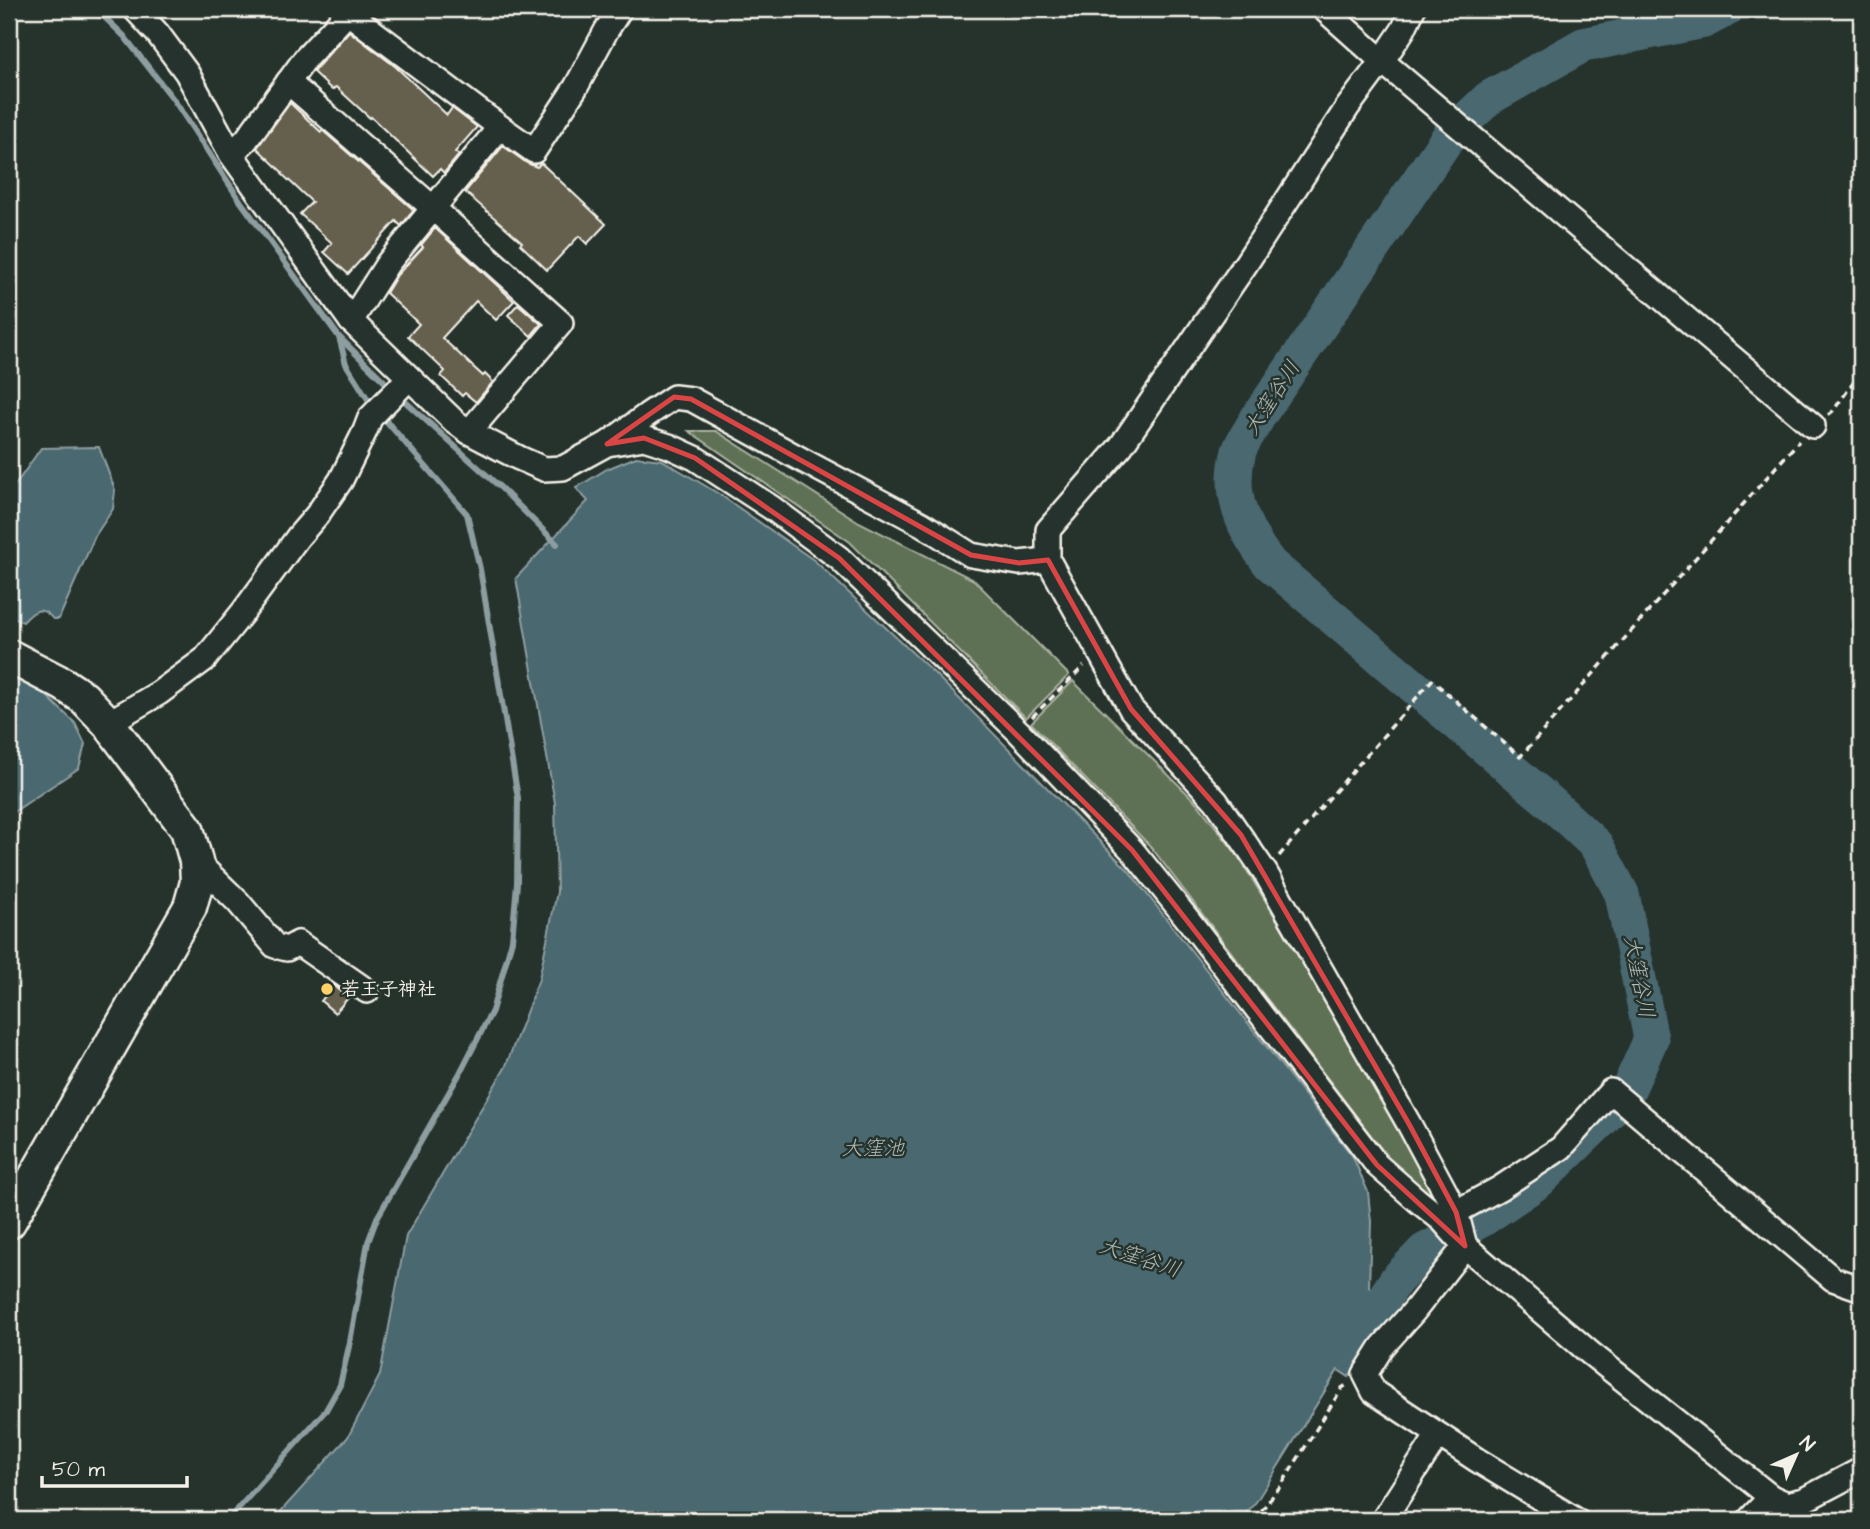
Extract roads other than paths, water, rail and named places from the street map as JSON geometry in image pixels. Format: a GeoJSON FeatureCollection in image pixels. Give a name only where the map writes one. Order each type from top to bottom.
{"type":"FeatureCollection","features":[{"type":"Feature","properties":{"kind":"street"},"geometry":{"type":"LineString","coordinates":[[135,9],[187,73],[231,154],[351,321],[407,381],[469,432],[544,469],[563,468],[607,444],[674,397],[691,398],[922,524],[971,555],[1019,563],[1048,560]]}},
{"type":"Feature","properties":{"kind":"street"},"geometry":{"type":"LineString","coordinates":[[231,154],[246,140],[305,59],[349,11],[534,151],[576,87],[620,9]]}},
{"type":"Feature","properties":{"kind":"street"},"geometry":{"type":"LineString","coordinates":[[1324,9],[1459,127],[1813,426]]}},
{"type":"Feature","properties":{"kind":"street"},"geometry":{"type":"LineString","coordinates":[[1413,9],[1403,30],[1121,446],[1048,530],[1048,560],[1130,709],[1216,801],[1265,872],[1409,1125],[1459,1232]]}},
{"type":"Feature","properties":{"kind":"street"},"geometry":{"type":"LineString","coordinates":[[288,82],[561,323],[469,432]]}},
{"type":"Feature","properties":{"kind":"street"},"geometry":{"type":"LineString","coordinates":[[351,321],[388,263],[500,127]]}},
{"type":"Feature","properties":{"kind":"street"},"geometry":{"type":"LineString","coordinates":[[108,723],[159,693],[205,659],[317,515],[341,480],[379,409],[407,381]]}},
{"type":"Feature","properties":{"kind":"street"},"geometry":{"type":"LineString","coordinates":[[607,444],[644,439],[669,446],[695,458],[772,508],[839,558],[1018,731],[1132,850],[1377,1165],[1459,1232],[1590,1353],[1771,1497],[1787,1504],[1804,1500],[1861,1470]]}},
{"type":"Feature","properties":{"kind":"street"},"geometry":{"type":"LineString","coordinates":[[9,656],[64,684],[84,698],[108,723],[187,829],[196,861],[197,882],[190,907],[9,1222]]}},
{"type":"Feature","properties":{"kind":"street"},"geometry":{"type":"LineString","coordinates":[[196,861],[238,902],[275,946],[287,949],[298,943],[367,991]]}},
{"type":"Feature","properties":{"kind":"street"},"geometry":{"type":"LineString","coordinates":[[1576,1520],[1553,1508],[1374,1392],[1365,1374],[1382,1347],[1415,1310],[1459,1232],[1500,1188],[1562,1148],[1611,1091],[1833,1279],[1856,1287],[1861,1285]]}},
{"type":"Feature","properties":{"kind":"street"},"geometry":{"type":"LineString","coordinates":[[1383,1520],[1438,1435]]}},
{"type":"Feature","properties":{"kind":"street"},"geometry":{"type":"LineString","coordinates":[[1749,1520],[1771,1497]]}},
{"type":"Feature","properties":{"kind":"water"},"geometry":{"type":"Polygon","coordinates":[[[99,447],[115,490],[113,509],[95,536],[59,619],[53,619],[41,611],[34,612],[23,622],[9,616],[9,489],[16,484],[41,448],[99,447]]]}},
{"type":"Feature","properties":{"kind":"water","name":"大窪池"},"geometry":{"type":"Polygon","coordinates":[[[636,457],[662,460],[719,494],[815,561],[934,673],[1128,870],[1353,1157],[1368,1192],[1371,1222],[1369,1287],[1395,1304],[1349,1377],[1338,1370],[1256,1502],[1240,1520],[273,1520],[348,1437],[380,1375],[406,1236],[505,1068],[539,979],[557,892],[555,803],[516,578],[588,501],[576,488],[607,469],[636,457]]]}},
{"type":"Feature","properties":{"kind":"water"},"geometry":{"type":"Polygon","coordinates":[[[9,669],[27,677],[75,723],[85,744],[79,768],[9,815],[9,669]]]}},
{"type":"Feature","properties":{"kind":"waterway"},"geometry":{"type":"LineString","coordinates":[[96,9],[124,36],[174,100],[241,202],[339,337],[391,388]]}},
{"type":"Feature","properties":{"kind":"waterway","name":"大窪谷川"},"geometry":{"type":"LineString","coordinates":[[1356,1326],[1364,1329],[1396,1280],[1424,1251],[1483,1219],[1539,1181],[1602,1120],[1628,1090],[1651,1039],[1622,894],[1596,845],[1552,804],[1270,564],[1245,525],[1236,497],[1239,451],[1258,417],[1449,136],[1489,98],[1583,45],[1704,21],[1727,9]]}},
{"type":"Feature","properties":{"kind":"waterway"},"geometry":{"type":"LineString","coordinates":[[339,337],[346,364],[374,407]]}},
{"type":"Feature","properties":{"kind":"waterway"},"geometry":{"type":"LineString","coordinates":[[399,396],[501,488],[557,544]]}},
{"type":"Feature","properties":{"kind":"waterway"},"geometry":{"type":"LineString","coordinates":[[228,1520],[326,1410],[340,1385],[368,1242],[377,1218],[460,1073],[492,1011],[512,940],[517,883],[518,798],[480,569],[467,514],[381,415]]}},
{"type":"Feature","properties":{"kind":"place","name":"若王子神社"},"geometry":{"type":"Point","coordinates":[327,989]}}]}
